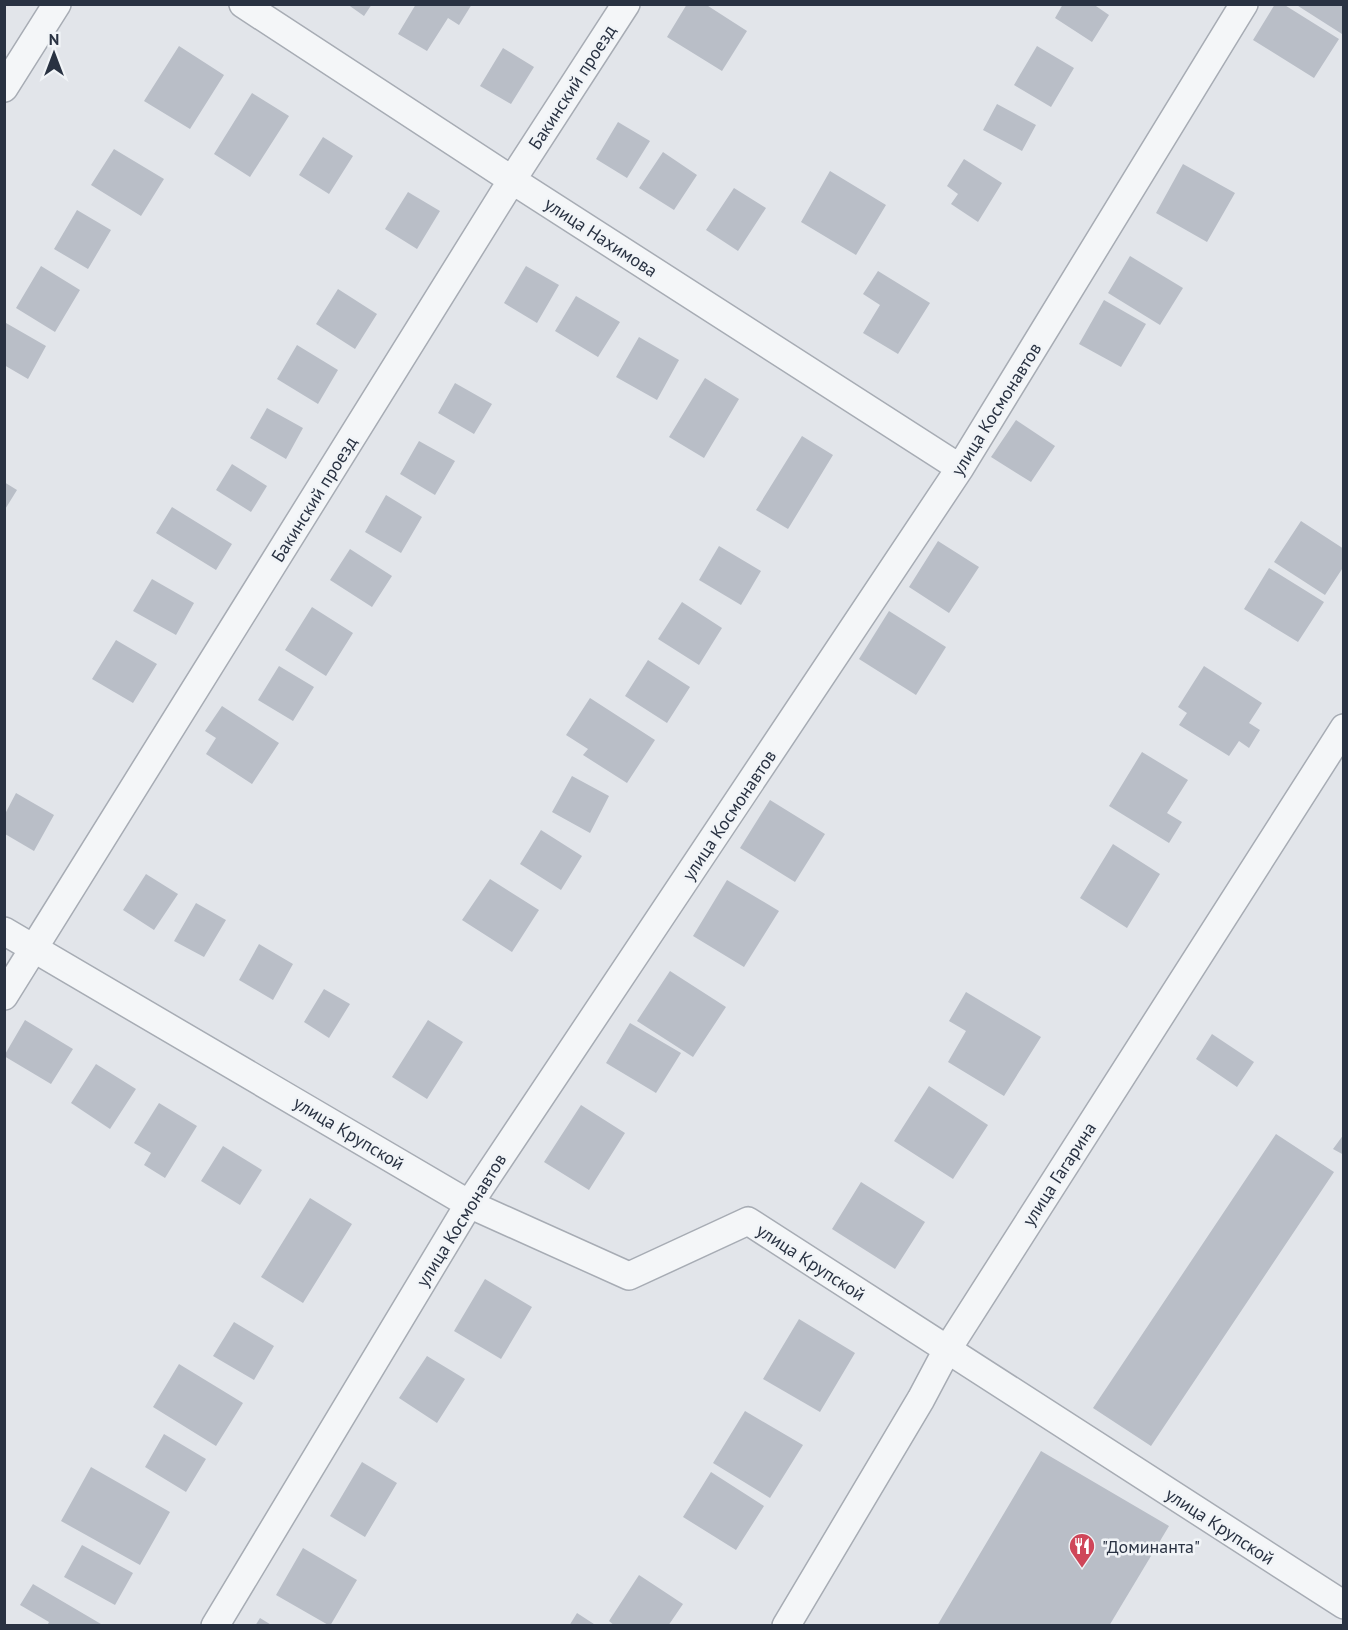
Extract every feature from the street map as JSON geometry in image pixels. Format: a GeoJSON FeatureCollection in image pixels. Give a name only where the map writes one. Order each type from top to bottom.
{"type":"FeatureCollection","features":[{"type":"Feature","properties":{"kind":"street"},"geometry":{"type":"LineString","coordinates":[[4,88],[57,4]]}},
{"type":"Feature","properties":{"kind":"street","name":"улица Нахимова"},"geometry":{"type":"LineString","coordinates":[[243,4],[960,468]]}},
{"type":"Feature","properties":{"kind":"street","name":"Бакинский проезд"},"geometry":{"type":"LineString","coordinates":[[4,996],[512,180],[626,4]]}},
{"type":"Feature","properties":{"kind":"street","name":"улица Космонавтов"},"geometry":{"type":"LineString","coordinates":[[214,1626],[469,1204],[960,468],[1245,4]]}},
{"type":"Feature","properties":{"kind":"street","name":"улица Гагарина"},"geometry":{"type":"LineString","coordinates":[[786,1626],[921,1399],[947,1350],[1344,728]]}},
{"type":"Feature","properties":{"kind":"street","name":"улица Крупской"},"geometry":{"type":"LineString","coordinates":[[4,931],[469,1204],[629,1276],[748,1221],[1344,1605]]}},
{"type":"Feature","properties":{"kind":"building"},"geometry":{"type":"Polygon","coordinates":[[[347,4],[372,4],[364,16],[347,4]]]}},
{"type":"Feature","properties":{"kind":"building"},"geometry":{"type":"Polygon","coordinates":[[[416,4],[472,4],[459,25],[448,18],[427,51],[398,34],[416,4]]]}},
{"type":"Feature","properties":{"kind":"building"},"geometry":{"type":"Polygon","coordinates":[[[687,4],[705,4],[747,31],[722,71],[667,37],[687,4]]]}},
{"type":"Feature","properties":{"kind":"building"},"geometry":{"type":"Polygon","coordinates":[[[1063,4],[1093,4],[1109,15],[1092,42],[1055,18],[1063,4]]]}},
{"type":"Feature","properties":{"kind":"building"},"geometry":{"type":"Polygon","coordinates":[[[1275,4],[1283,4],[1339,39],[1314,78],[1253,40],[1275,4]]]}},
{"type":"Feature","properties":{"kind":"building"},"geometry":{"type":"Polygon","coordinates":[[[1295,4],[1344,4],[1344,32],[1342,34],[1295,4]]]}},
{"type":"Feature","properties":{"kind":"building"},"geometry":{"type":"Polygon","coordinates":[[[179,46],[224,75],[190,129],[144,101],[179,46]]]}},
{"type":"Feature","properties":{"kind":"building"},"geometry":{"type":"Polygon","coordinates":[[[1037,46],[1074,68],[1051,107],[1014,85],[1037,46]]]}},
{"type":"Feature","properties":{"kind":"building"},"geometry":{"type":"Polygon","coordinates":[[[503,48],[534,67],[511,104],[480,86],[503,48]]]}},
{"type":"Feature","properties":{"kind":"building"},"geometry":{"type":"Polygon","coordinates":[[[252,93],[289,116],[250,177],[214,154],[252,93]]]}},
{"type":"Feature","properties":{"kind":"building"},"geometry":{"type":"Polygon","coordinates":[[[997,104],[1036,125],[1022,151],[983,130],[997,104]]]}},
{"type":"Feature","properties":{"kind":"building"},"geometry":{"type":"Polygon","coordinates":[[[618,122],[650,141],[627,178],[596,159],[618,122]]]}},
{"type":"Feature","properties":{"kind":"building"},"geometry":{"type":"Polygon","coordinates":[[[323,137],[353,156],[329,194],[299,175],[323,137]]]}},
{"type":"Feature","properties":{"kind":"building"},"geometry":{"type":"Polygon","coordinates":[[[114,149],[164,179],[141,216],[91,185],[114,149]]]}},
{"type":"Feature","properties":{"kind":"building"},"geometry":{"type":"Polygon","coordinates":[[[663,152],[697,175],[674,210],[639,188],[663,152]]]}},
{"type":"Feature","properties":{"kind":"building"},"geometry":{"type":"Polygon","coordinates":[[[964,159],[1002,183],[978,222],[951,204],[958,194],[947,186],[964,159]]]}},
{"type":"Feature","properties":{"kind":"building"},"geometry":{"type":"Polygon","coordinates":[[[1183,164],[1235,193],[1207,242],[1156,213],[1183,164]]]}},
{"type":"Feature","properties":{"kind":"building"},"geometry":{"type":"Polygon","coordinates":[[[830,171],[886,205],[856,255],[801,222],[830,171]]]}},
{"type":"Feature","properties":{"kind":"building"},"geometry":{"type":"Polygon","coordinates":[[[734,188],[766,208],[738,251],[706,230],[734,188]]]}},
{"type":"Feature","properties":{"kind":"building"},"geometry":{"type":"Polygon","coordinates":[[[408,192],[440,211],[417,249],[385,229],[408,192]]]}},
{"type":"Feature","properties":{"kind":"building"},"geometry":{"type":"Polygon","coordinates":[[[77,210],[111,230],[88,269],[54,249],[77,210]]]}},
{"type":"Feature","properties":{"kind":"building"},"geometry":{"type":"Polygon","coordinates":[[[1130,256],[1183,288],[1160,325],[1108,293],[1130,256]]]}},
{"type":"Feature","properties":{"kind":"building"},"geometry":{"type":"Polygon","coordinates":[[[41,266],[80,290],[55,332],[16,308],[41,266]]]}},
{"type":"Feature","properties":{"kind":"building"},"geometry":{"type":"Polygon","coordinates":[[[526,266],[559,285],[537,323],[504,303],[526,266]]]}},
{"type":"Feature","properties":{"kind":"building"},"geometry":{"type":"Polygon","coordinates":[[[878,271],[930,303],[898,354],[863,333],[880,305],[863,294],[878,271]]]}},
{"type":"Feature","properties":{"kind":"building"},"geometry":{"type":"Polygon","coordinates":[[[338,289],[377,314],[355,349],[316,324],[338,289]]]}},
{"type":"Feature","properties":{"kind":"building"},"geometry":{"type":"Polygon","coordinates":[[[576,296],[620,322],[598,357],[555,331],[576,296]]]}},
{"type":"Feature","properties":{"kind":"building"},"geometry":{"type":"Polygon","coordinates":[[[1104,300],[1146,324],[1121,367],[1079,344],[1104,300]]]}},
{"type":"Feature","properties":{"kind":"building"},"geometry":{"type":"Polygon","coordinates":[[[6,323],[46,346],[28,379],[4,365],[4,326],[6,323]]]}},
{"type":"Feature","properties":{"kind":"building"},"geometry":{"type":"Polygon","coordinates":[[[639,337],[679,360],[657,400],[616,377],[639,337]]]}},
{"type":"Feature","properties":{"kind":"building"},"geometry":{"type":"Polygon","coordinates":[[[297,345],[338,370],[318,404],[277,379],[297,345]]]}},
{"type":"Feature","properties":{"kind":"building"},"geometry":{"type":"Polygon","coordinates":[[[705,378],[739,399],[704,458],[669,437],[705,378]]]}},
{"type":"Feature","properties":{"kind":"building"},"geometry":{"type":"Polygon","coordinates":[[[455,383],[492,404],[474,434],[438,413],[455,383]]]}},
{"type":"Feature","properties":{"kind":"building"},"geometry":{"type":"Polygon","coordinates":[[[267,408],[303,428],[286,459],[250,438],[267,408]]]}},
{"type":"Feature","properties":{"kind":"building"},"geometry":{"type":"Polygon","coordinates":[[[1016,420],[1055,446],[1031,482],[991,457],[1016,420]]]}},
{"type":"Feature","properties":{"kind":"building"},"geometry":{"type":"Polygon","coordinates":[[[802,436],[833,455],[788,529],[756,510],[802,436]]]}},
{"type":"Feature","properties":{"kind":"building"},"geometry":{"type":"Polygon","coordinates":[[[419,441],[455,461],[435,495],[400,474],[419,441]]]}},
{"type":"Feature","properties":{"kind":"building"},"geometry":{"type":"Polygon","coordinates":[[[232,464],[267,486],[251,512],[216,490],[232,464]]]}},
{"type":"Feature","properties":{"kind":"building"},"geometry":{"type":"Polygon","coordinates":[[[4,482],[17,490],[4,511],[4,482]]]}},
{"type":"Feature","properties":{"kind":"building"},"geometry":{"type":"Polygon","coordinates":[[[386,495],[422,517],[401,553],[365,532],[386,495]]]}},
{"type":"Feature","properties":{"kind":"building"},"geometry":{"type":"Polygon","coordinates":[[[172,507],[232,544],[216,570],[156,533],[172,507]]]}},
{"type":"Feature","properties":{"kind":"building"},"geometry":{"type":"Polygon","coordinates":[[[1301,521],[1344,549],[1344,566],[1325,595],[1274,562],[1301,521]]]}},
{"type":"Feature","properties":{"kind":"building"},"geometry":{"type":"Polygon","coordinates":[[[938,541],[979,567],[949,613],[909,587],[938,541]]]}},
{"type":"Feature","properties":{"kind":"building"},"geometry":{"type":"Polygon","coordinates":[[[719,546],[761,571],[741,605],[699,580],[719,546]]]}},
{"type":"Feature","properties":{"kind":"building"},"geometry":{"type":"Polygon","coordinates":[[[350,549],[392,576],[372,607],[330,580],[350,549]]]}},
{"type":"Feature","properties":{"kind":"building"},"geometry":{"type":"Polygon","coordinates":[[[1269,568],[1324,602],[1298,642],[1244,609],[1269,568]]]}},
{"type":"Feature","properties":{"kind":"building"},"geometry":{"type":"Polygon","coordinates":[[[152,579],[194,603],[176,635],[133,611],[152,579]]]}},
{"type":"Feature","properties":{"kind":"building"},"geometry":{"type":"Polygon","coordinates":[[[682,602],[722,628],[699,665],[658,639],[682,602]]]}},
{"type":"Feature","properties":{"kind":"building"},"geometry":{"type":"Polygon","coordinates":[[[312,607],[353,633],[326,676],[285,650],[312,607]]]}},
{"type":"Feature","properties":{"kind":"building"},"geometry":{"type":"Polygon","coordinates":[[[889,611],[946,647],[916,695],[859,659],[889,611]]]}},
{"type":"Feature","properties":{"kind":"building"},"geometry":{"type":"Polygon","coordinates":[[[116,640],[157,664],[133,703],[92,679],[116,640]]]}},
{"type":"Feature","properties":{"kind":"building"},"geometry":{"type":"Polygon","coordinates":[[[648,660],[690,687],[667,723],[625,696],[648,660]]]}},
{"type":"Feature","properties":{"kind":"building"},"geometry":{"type":"Polygon","coordinates":[[[279,666],[314,687],[293,721],[258,700],[279,666]]]}},
{"type":"Feature","properties":{"kind":"building"},"geometry":{"type":"Polygon","coordinates":[[[1204,666],[1262,703],[1249,723],[1260,730],[1249,748],[1239,741],[1229,756],[1179,725],[1187,713],[1178,707],[1204,666]]]}},
{"type":"Feature","properties":{"kind":"building"},"geometry":{"type":"Polygon","coordinates":[[[590,698],[655,740],[627,783],[583,755],[588,749],[566,735],[590,698]]]}},
{"type":"Feature","properties":{"kind":"building"},"geometry":{"type":"Polygon","coordinates":[[[222,706],[279,743],[252,784],[206,754],[216,738],[205,731],[222,706]]]}},
{"type":"Feature","properties":{"kind":"building"},"geometry":{"type":"Polygon","coordinates":[[[1142,752],[1188,780],[1167,813],[1182,822],[1169,843],[1109,806],[1142,752]]]}},
{"type":"Feature","properties":{"kind":"building"},"geometry":{"type":"Polygon","coordinates":[[[572,776],[609,796],[590,833],[552,812],[572,776]]]}},
{"type":"Feature","properties":{"kind":"building"},"geometry":{"type":"Polygon","coordinates":[[[16,793],[54,815],[34,851],[5,834],[5,814],[16,793]]]}},
{"type":"Feature","properties":{"kind":"building"},"geometry":{"type":"Polygon","coordinates":[[[770,800],[825,834],[795,882],[740,848],[770,800]]]}},
{"type":"Feature","properties":{"kind":"building"},"geometry":{"type":"Polygon","coordinates":[[[541,830],[582,856],[561,890],[520,864],[541,830]]]}},
{"type":"Feature","properties":{"kind":"building"},"geometry":{"type":"Polygon","coordinates":[[[1113,844],[1160,874],[1127,928],[1080,898],[1113,844]]]}},
{"type":"Feature","properties":{"kind":"building"},"geometry":{"type":"Polygon","coordinates":[[[146,874],[178,894],[154,930],[123,910],[146,874]]]}},
{"type":"Feature","properties":{"kind":"building"},"geometry":{"type":"Polygon","coordinates":[[[490,879],[539,910],[512,952],[462,920],[490,879]]]}},
{"type":"Feature","properties":{"kind":"building"},"geometry":{"type":"Polygon","coordinates":[[[727,880],[779,911],[744,967],[693,936],[727,880]]]}},
{"type":"Feature","properties":{"kind":"building"},"geometry":{"type":"Polygon","coordinates":[[[196,903],[226,920],[204,957],[174,941],[196,903]]]}},
{"type":"Feature","properties":{"kind":"building"},"geometry":{"type":"Polygon","coordinates":[[[259,944],[293,964],[273,1000],[239,980],[259,944]]]}},
{"type":"Feature","properties":{"kind":"building"},"geometry":{"type":"Polygon","coordinates":[[[670,971],[726,1007],[693,1057],[637,1021],[670,971]]]}},
{"type":"Feature","properties":{"kind":"building"},"geometry":{"type":"Polygon","coordinates":[[[324,989],[350,1004],[329,1038],[304,1022],[324,989]]]}},
{"type":"Feature","properties":{"kind":"building"},"geometry":{"type":"Polygon","coordinates":[[[966,992],[1041,1037],[1004,1096],[948,1062],[966,1031],[949,1021],[966,992]]]}},
{"type":"Feature","properties":{"kind":"building"},"geometry":{"type":"Polygon","coordinates":[[[25,1020],[73,1049],[51,1084],[4,1056],[25,1020]]]}},
{"type":"Feature","properties":{"kind":"building"},"geometry":{"type":"Polygon","coordinates":[[[428,1020],[463,1042],[427,1099],[392,1077],[428,1020]]]}},
{"type":"Feature","properties":{"kind":"building"},"geometry":{"type":"Polygon","coordinates":[[[630,1023],[681,1053],[656,1093],[606,1063],[630,1023]]]}},
{"type":"Feature","properties":{"kind":"building"},"geometry":{"type":"Polygon","coordinates":[[[1212,1034],[1254,1062],[1237,1087],[1196,1059],[1212,1034]]]}},
{"type":"Feature","properties":{"kind":"building"},"geometry":{"type":"Polygon","coordinates":[[[96,1064],[136,1089],[110,1129],[71,1103],[96,1064]]]}},
{"type":"Feature","properties":{"kind":"building"},"geometry":{"type":"Polygon","coordinates":[[[929,1086],[988,1125],[953,1179],[894,1141],[929,1086]]]}},
{"type":"Feature","properties":{"kind":"building"},"geometry":{"type":"Polygon","coordinates":[[[159,1103],[197,1126],[165,1178],[144,1165],[151,1153],[134,1143],[159,1103]]]}},
{"type":"Feature","properties":{"kind":"building"},"geometry":{"type":"Polygon","coordinates":[[[581,1105],[625,1133],[589,1190],[544,1162],[581,1105]]]}},
{"type":"Feature","properties":{"kind":"building"},"geometry":{"type":"Polygon","coordinates":[[[1276,1134],[1334,1172],[1151,1446],[1093,1408],[1276,1134]]]}},
{"type":"Feature","properties":{"kind":"building"},"geometry":{"type":"Polygon","coordinates":[[[1344,1134],[1344,1155],[1333,1149],[1344,1134]]]}},
{"type":"Feature","properties":{"kind":"building"},"geometry":{"type":"Polygon","coordinates":[[[223,1146],[262,1170],[240,1205],[201,1181],[223,1146]]]}},
{"type":"Feature","properties":{"kind":"building"},"geometry":{"type":"Polygon","coordinates":[[[861,1182],[925,1222],[895,1269],[832,1229],[861,1182]]]}},
{"type":"Feature","properties":{"kind":"building"},"geometry":{"type":"Polygon","coordinates":[[[310,1198],[352,1224],[303,1303],[261,1277],[310,1198]]]}},
{"type":"Feature","properties":{"kind":"building"},"geometry":{"type":"Polygon","coordinates":[[[485,1279],[532,1307],[501,1359],[454,1331],[485,1279]]]}},
{"type":"Feature","properties":{"kind":"building"},"geometry":{"type":"Polygon","coordinates":[[[799,1319],[855,1353],[820,1412],[763,1379],[799,1319]]]}},
{"type":"Feature","properties":{"kind":"building"},"geometry":{"type":"Polygon","coordinates":[[[234,1322],[274,1346],[254,1380],[213,1356],[234,1322]]]}},
{"type":"Feature","properties":{"kind":"building"},"geometry":{"type":"Polygon","coordinates":[[[427,1356],[465,1379],[437,1423],[399,1398],[427,1356]]]}},
{"type":"Feature","properties":{"kind":"building"},"geometry":{"type":"Polygon","coordinates":[[[179,1364],[243,1403],[216,1446],[153,1407],[179,1364]]]}},
{"type":"Feature","properties":{"kind":"building"},"geometry":{"type":"Polygon","coordinates":[[[745,1411],[803,1445],[770,1498],[713,1463],[745,1411]]]}},
{"type":"Feature","properties":{"kind":"building"},"geometry":{"type":"Polygon","coordinates":[[[164,1434],[206,1459],[186,1492],[145,1467],[164,1434]]]}},
{"type":"Feature","properties":{"kind":"building"},"geometry":{"type":"Polygon","coordinates":[[[1041,1451],[1169,1526],[1109,1626],[937,1626],[1041,1451]]]}},
{"type":"Feature","properties":{"kind":"building"},"geometry":{"type":"Polygon","coordinates":[[[362,1462],[397,1483],[365,1537],[330,1516],[362,1462]]]}},
{"type":"Feature","properties":{"kind":"building"},"geometry":{"type":"Polygon","coordinates":[[[91,1467],[170,1512],[140,1565],[61,1521],[91,1467]]]}},
{"type":"Feature","properties":{"kind":"building"},"geometry":{"type":"Polygon","coordinates":[[[711,1472],[764,1506],[736,1550],[683,1517],[711,1472]]]}},
{"type":"Feature","properties":{"kind":"building"},"geometry":{"type":"Polygon","coordinates":[[[82,1545],[133,1573],[115,1605],[64,1577],[82,1545]]]}},
{"type":"Feature","properties":{"kind":"building"},"geometry":{"type":"Polygon","coordinates":[[[303,1548],[357,1580],[330,1626],[276,1595],[303,1548]]]}},
{"type":"Feature","properties":{"kind":"building"},"geometry":{"type":"Polygon","coordinates":[[[639,1575],[683,1604],[668,1626],[615,1626],[609,1621],[639,1575]]]}},
{"type":"Feature","properties":{"kind":"building"},"geometry":{"type":"Polygon","coordinates":[[[33,1584],[101,1624],[100,1626],[47,1626],[49,1622],[20,1605],[33,1584]]]}},
{"type":"Feature","properties":{"kind":"building"},"geometry":{"type":"Polygon","coordinates":[[[577,1613],[597,1626],[569,1626],[577,1613]]]}},
{"type":"Feature","properties":{"kind":"building"},"geometry":{"type":"Polygon","coordinates":[[[260,1618],[273,1626],[255,1626],[260,1618]]]}},
{"type":"Feature","properties":{"kind":"place","name":"\"Доминанта\""},"geometry":{"type":"Point","coordinates":[1082,1569]}}]}
